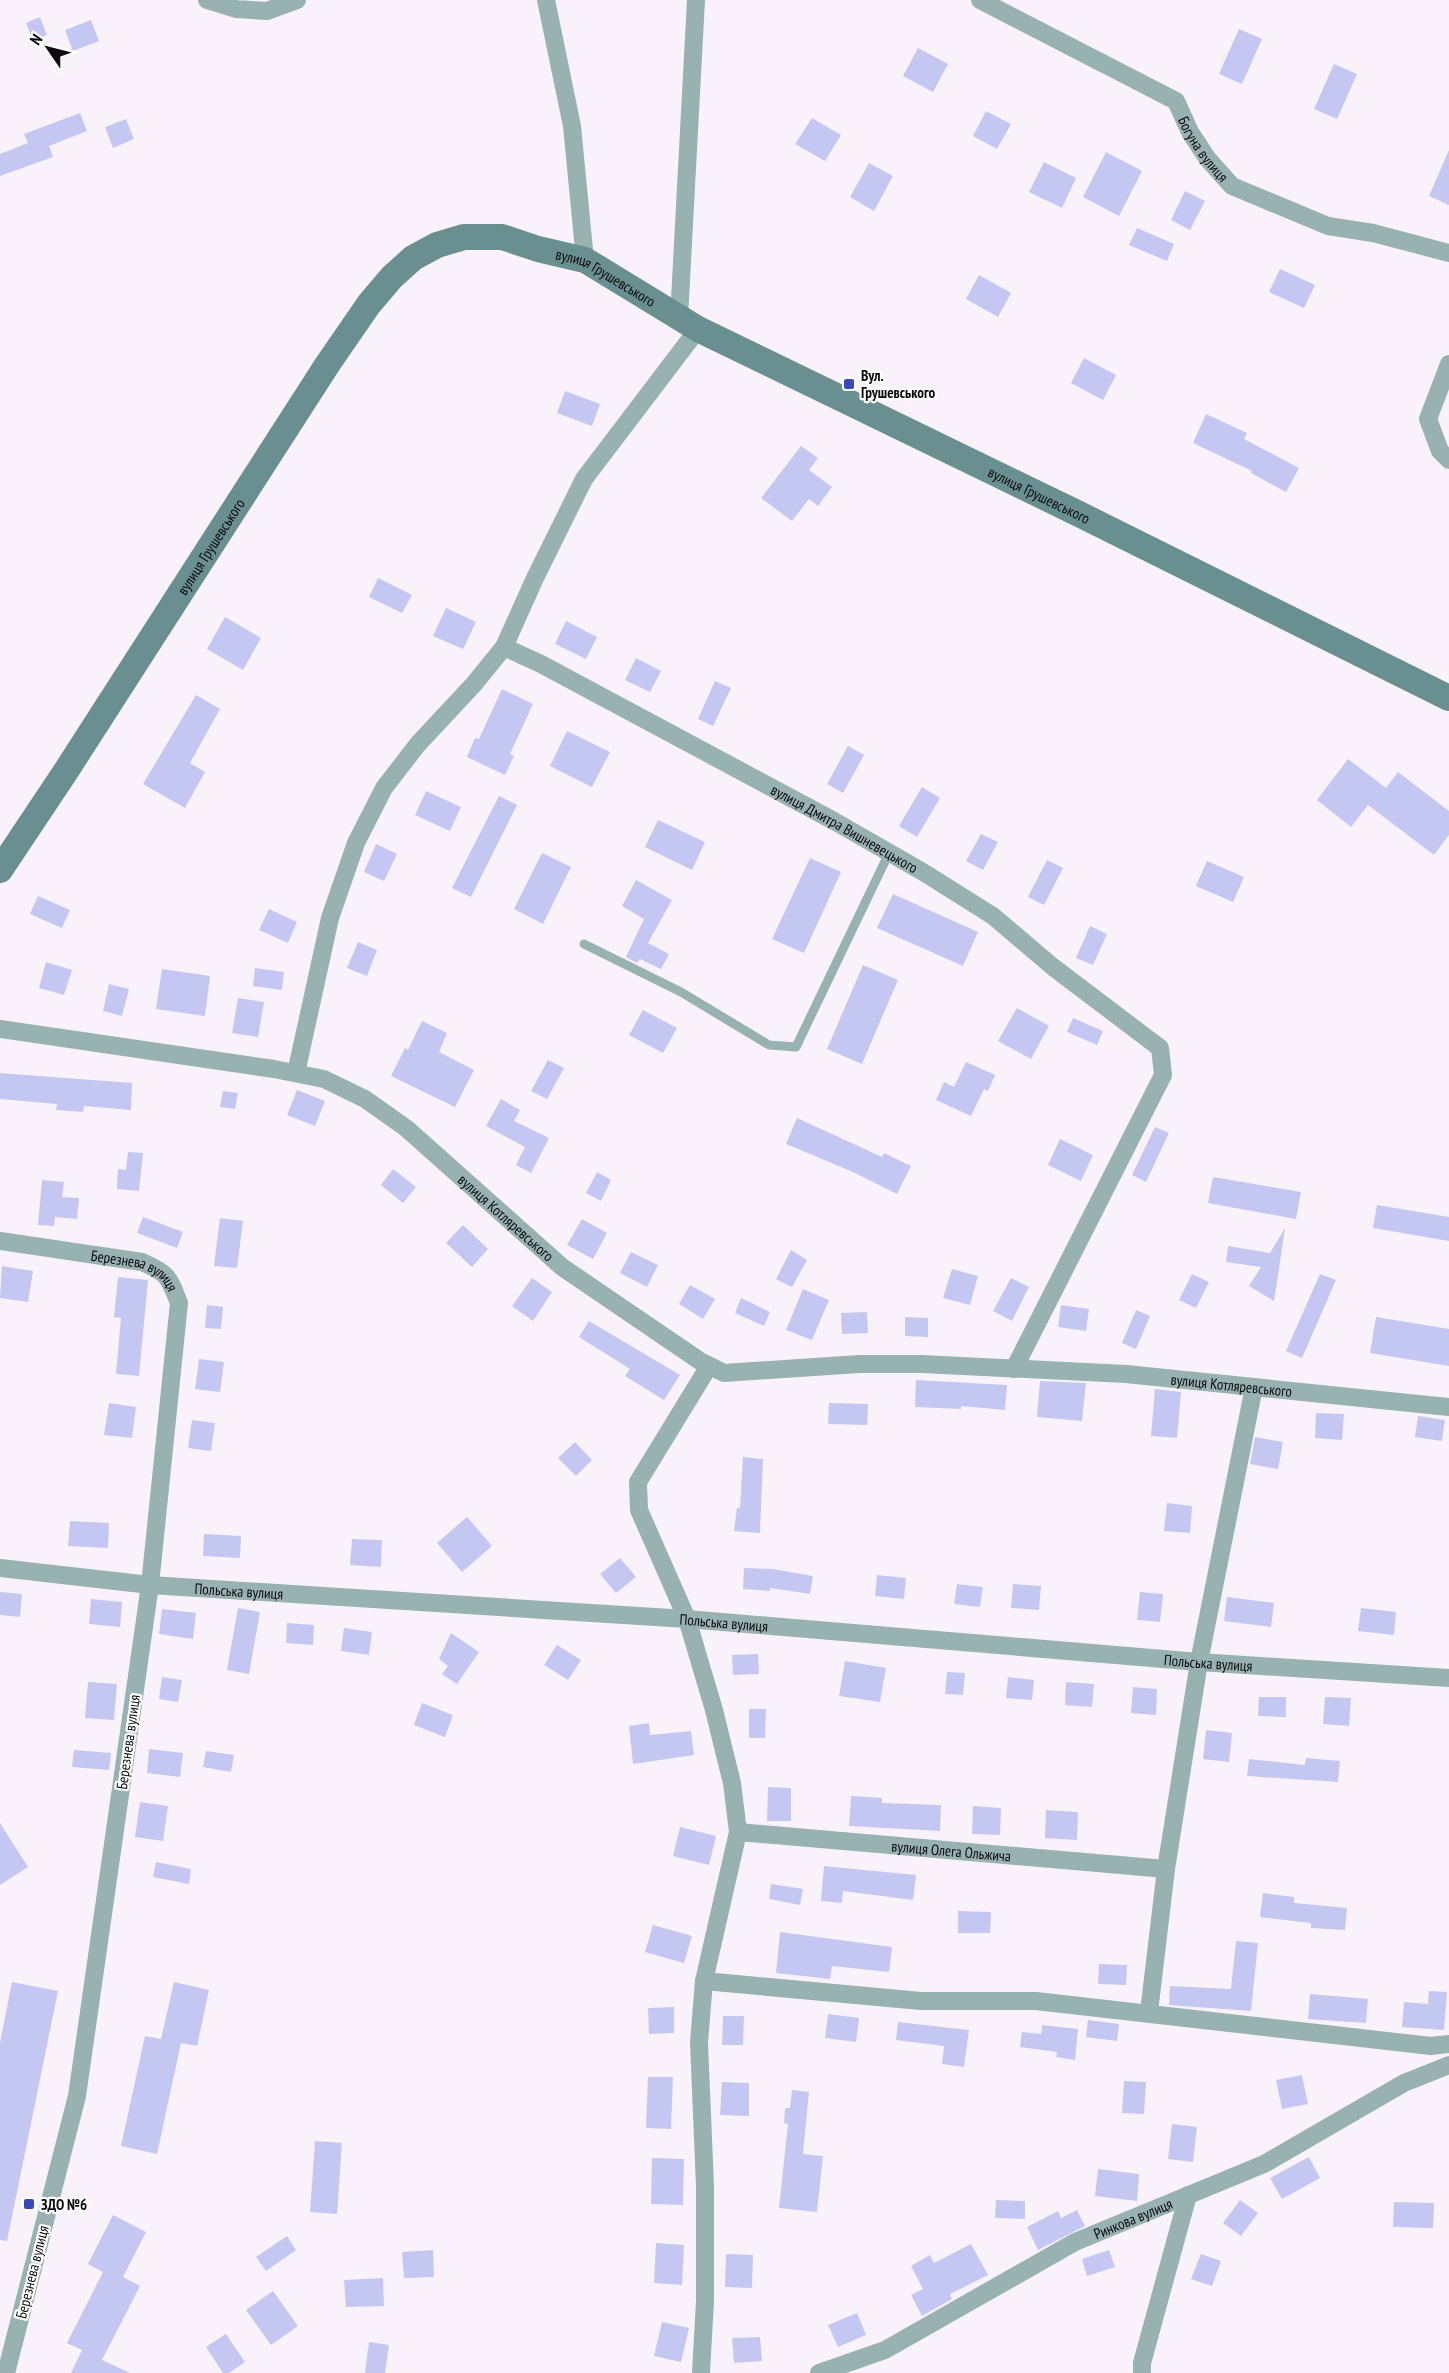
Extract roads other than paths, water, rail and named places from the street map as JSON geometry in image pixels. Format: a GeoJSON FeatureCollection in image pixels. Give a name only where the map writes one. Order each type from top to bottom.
{"type":"FeatureCollection","features":[{"type":"Feature","properties":{"kind":"main road","name":"вулиця Грушевського"},"geometry":{"type":"LineString","coordinates":[[0,870],[327,365],[369,304],[392,277],[413,258],[437,245],[464,237],[502,237],[538,249],[585,260],[689,324],[1449,698]]}},
{"type":"Feature","properties":{"kind":"street"},"geometry":{"type":"LineString","coordinates":[[207,0],[236,9],[267,12],[297,0]]}},
{"type":"Feature","properties":{"kind":"street"},"geometry":{"type":"LineString","coordinates":[[546,0],[572,126],[585,260]]}},
{"type":"Feature","properties":{"kind":"street"},"geometry":{"type":"LineString","coordinates":[[296,1073],[330,918],[356,843],[391,780],[418,744],[474,684],[504,647],[584,479],[689,324],[696,0]]}},
{"type":"Feature","properties":{"kind":"street","name":"Богуна вулиця"},"geometry":{"type":"LineString","coordinates":[[980,0],[1176,101],[1190,132],[1207,158],[1232,186],[1328,226],[1373,233],[1449,253]]}},
{"type":"Feature","properties":{"kind":"street"},"geometry":{"type":"LineString","coordinates":[[1449,364],[1428,419],[1440,451],[1449,460]]}},
{"type":"Feature","properties":{"kind":"street","name":"вулиця Дмитра Вишневецького"},"geometry":{"type":"LineString","coordinates":[[504,647],[541,664],[889,853],[993,916],[1053,967],[1160,1048],[1163,1075],[1014,1369]]}},
{"type":"Feature","properties":{"kind":"street","name":"вулиця Котляревського"},"geometry":{"type":"LineString","coordinates":[[0,1029],[324,1079],[365,1100],[406,1128],[562,1267],[709,1366],[724,1373],[858,1364],[922,1364],[1126,1374],[1449,1407]]}},
{"type":"Feature","properties":{"kind":"street","name":"Березнева вулиця"},"geometry":{"type":"LineString","coordinates":[[0,1241],[142,1262],[162,1270],[171,1281],[179,1303],[150,1585],[77,2096],[6,2373]]}},
{"type":"Feature","properties":{"kind":"street"},"geometry":{"type":"LineString","coordinates":[[701,2373],[705,2301],[705,2186],[699,2042],[704,1981],[738,1832],[732,1783],[714,1710],[687,1619],[639,1510],[638,1482],[709,1366]]}},
{"type":"Feature","properties":{"kind":"street"},"geometry":{"type":"LineString","coordinates":[[1149,2012],[1166,1869],[1199,1662],[1254,1387]]}},
{"type":"Feature","properties":{"kind":"street","name":"Польська вулиця"},"geometry":{"type":"LineString","coordinates":[[0,1568],[150,1585],[687,1619],[1199,1662],[1449,1678]]}},
{"type":"Feature","properties":{"kind":"street","name":"вулиця Олега Ольжича"},"geometry":{"type":"LineString","coordinates":[[738,1832],[1166,1869]]}},
{"type":"Feature","properties":{"kind":"street"},"geometry":{"type":"LineString","coordinates":[[704,1981],[921,2001],[1036,2001],[1149,2012],[1431,2046],[1449,2044]]}},
{"type":"Feature","properties":{"kind":"street","name":"Ринкова вулиця"},"geometry":{"type":"LineString","coordinates":[[819,2373],[885,2350],[1075,2242],[1264,2164],[1404,2083],[1449,2065]]}},
{"type":"Feature","properties":{"kind":"street"},"geometry":{"type":"LineString","coordinates":[[1142,2373],[1142,2363],[1188,2195]]}},
{"type":"Feature","properties":{"kind":"lane"},"geometry":{"type":"LineString","coordinates":[[584,944],[681,992],[769,1045],[796,1047],[889,853]]}},
{"type":"Feature","properties":{"kind":"place","name":"Вул. Грушевського"},"geometry":{"type":"Point","coordinates":[849,384]}},
{"type":"Feature","properties":{"kind":"place","name":"ЗДО №6"},"geometry":{"type":"Point","coordinates":[29,2204]}}]}
